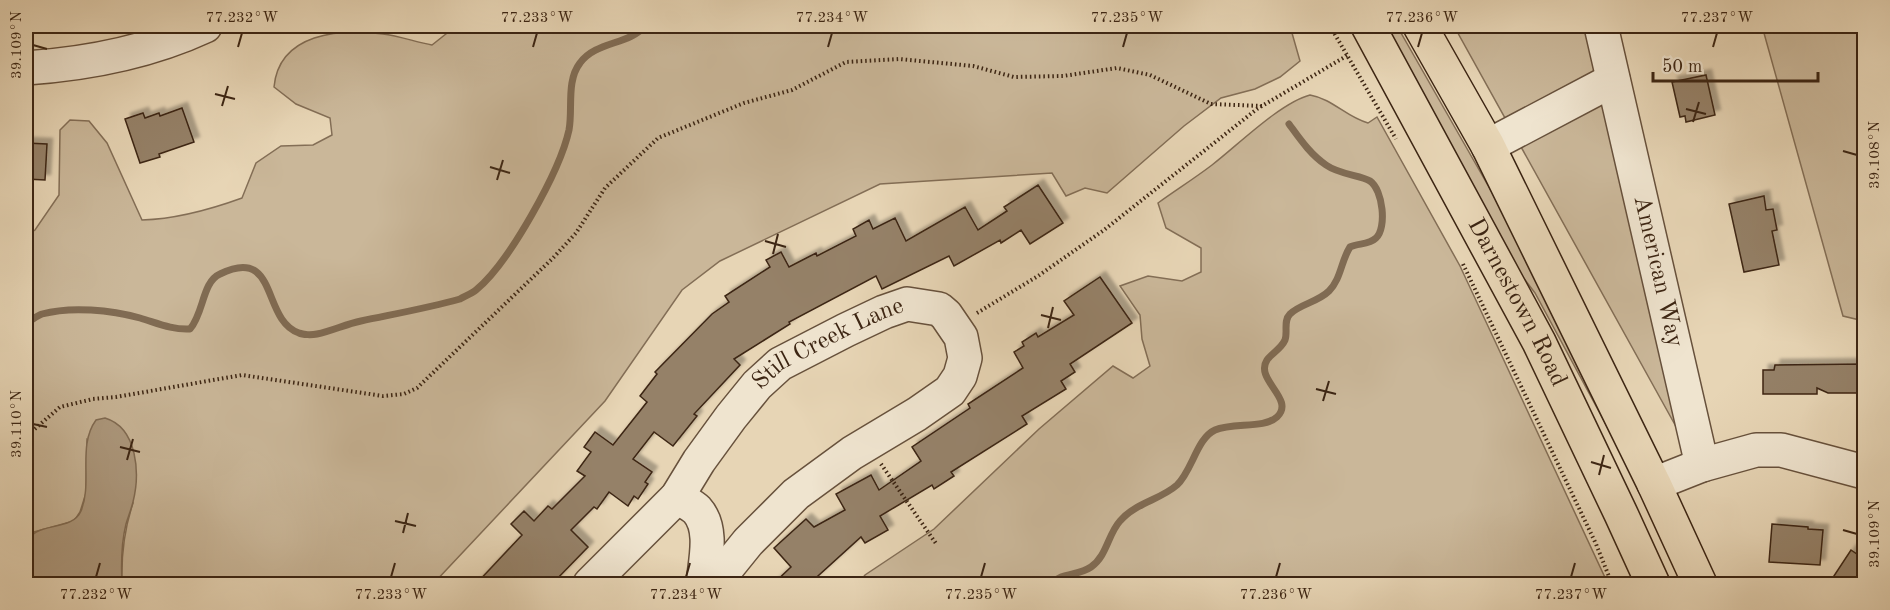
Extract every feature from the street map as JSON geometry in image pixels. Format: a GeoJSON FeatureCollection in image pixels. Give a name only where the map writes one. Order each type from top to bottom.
{"type":"FeatureCollection","features":[{"type":"Feature","properties":{"kind":"main road","name":"Darnestown Road"},"geometry":{"type":"LineString","coordinates":[[1368,26],[1539,342],[1653,585]]}},
{"type":"Feature","properties":{"kind":"main road","name":"Darnestown Road"},"geometry":{"type":"LineString","coordinates":[[1420,26],[1488,146],[1654,484],[1700,585]]}},
{"type":"Feature","properties":{"kind":"street"},"geometry":{"type":"LineString","coordinates":[[26,68],[98,59],[151,46],[205,26]]}},
{"type":"Feature","properties":{"kind":"street","name":"American Way"},"geometry":{"type":"LineString","coordinates":[[1601,26],[1702,465]]}},
{"type":"Feature","properties":{"kind":"street"},"geometry":{"type":"LineString","coordinates":[[1488,146],[1613,80]]}},
{"type":"Feature","properties":{"kind":"street","name":"Still Creek Lane"},"geometry":{"type":"LineString","coordinates":[[590,585],[677,497],[699,461],[731,417],[757,385],[780,364],[884,312],[907,304],[939,309],[961,337],[965,358],[960,376],[950,391],[867,444],[796,494],[748,542],[714,585]]}},
{"type":"Feature","properties":{"kind":"street"},"geometry":{"type":"LineString","coordinates":[[1654,484],[1702,465],[1756,450],[1781,450],[1864,472]]}},
{"type":"Feature","properties":{"kind":"street"},"geometry":{"type":"LineString","coordinates":[[677,497],[696,510],[705,525],[707,544],[704,585]]}},
{"type":"Feature","properties":{"kind":"path"},"geometry":{"type":"LineString","coordinates":[[1330,26],[1396,140]]}},
{"type":"Feature","properties":{"kind":"path"},"geometry":{"type":"LineString","coordinates":[[26,439],[60,407],[93,399],[116,398],[225,377],[242,375],[383,396],[404,394],[417,388],[553,258],[576,233],[604,188],[658,138],[744,102],[792,90],[846,62],[899,59],[973,66],[1014,77],[1062,76],[1117,68],[1150,75],[1211,104],[1262,106],[1349,58]]}},
{"type":"Feature","properties":{"kind":"path"},"geometry":{"type":"LineString","coordinates":[[1460,258],[1596,544],[1612,585]]}},
{"type":"Feature","properties":{"kind":"path"},"geometry":{"type":"LineString","coordinates":[[867,444],[937,545]]}},
{"type":"Feature","properties":{"kind":"shaded area"},"geometry":{"type":"Polygon","coordinates":[[[456,26],[1290,26],[1300,61],[1280,77],[1255,89],[1221,98],[1184,126],[1107,193],[1085,188],[1066,196],[1052,173],[880,184],[720,261],[682,290],[605,401],[433,584],[122,584],[124,543],[133,503],[87,440],[86,493],[80,512],[74,521],[34,532],[26,543],[26,236],[35,230],[59,195],[60,130],[70,120],[89,121],[107,143],[142,220],[168,218],[205,210],[242,198],[256,163],[281,146],[313,145],[332,135],[330,118],[296,104],[274,87],[278,69],[287,55],[299,45],[331,34],[366,32],[432,45],[456,26]]]}},
{"type":"Feature","properties":{"kind":"shaded area"},"geometry":{"type":"Polygon","coordinates":[[[1375,26],[1397,26],[1502,210],[1617,445],[1535,293],[1513,264],[1375,26]]]}},
{"type":"Feature","properties":{"kind":"shaded area"},"geometry":{"type":"Polygon","coordinates":[[[1454,26],[1594,26],[1684,441],[1454,26]]]}},
{"type":"Feature","properties":{"kind":"shaded area"},"geometry":{"type":"Polygon","coordinates":[[[1762,26],[1864,26],[1864,321],[1843,316],[1762,26]]]}},
{"type":"Feature","properties":{"kind":"shaded area"},"geometry":{"type":"Polygon","coordinates":[[[1310,95],[1326,100],[1353,117],[1368,123],[1377,117],[1460,266],[1608,584],[858,584],[865,575],[934,529],[1039,429],[1113,366],[1133,378],[1150,366],[1142,339],[1140,315],[1120,286],[1148,276],[1182,281],[1201,272],[1201,248],[1166,228],[1158,203],[1212,165],[1273,115],[1298,99],[1310,95]]]}},
{"type":"Feature","properties":{"kind":"shaded area"},"geometry":{"type":"Polygon","coordinates":[[[105,418],[116,423],[124,431],[134,453],[136,466],[135,491],[123,539],[122,584],[26,584],[25,556],[29,538],[43,529],[69,522],[81,511],[86,488],[87,441],[96,420],[105,418]]]}},
{"type":"Feature","properties":{"kind":"building"},"geometry":{"type":"Polygon","coordinates":[[[1706,75],[1715,115],[1686,122],[1685,116],[1680,117],[1672,82],[1706,75]]]}},
{"type":"Feature","properties":{"kind":"building"},"geometry":{"type":"Polygon","coordinates":[[[182,108],[194,142],[140,163],[125,119],[143,113],[145,118],[159,113],[160,116],[182,108]]]}},
{"type":"Feature","properties":{"kind":"building"},"geometry":{"type":"Polygon","coordinates":[[[26,143],[47,144],[45,180],[26,179],[26,143]]]}},
{"type":"Feature","properties":{"kind":"building"},"geometry":{"type":"Polygon","coordinates":[[[1038,185],[1063,223],[1030,244],[1021,230],[1001,243],[1000,240],[954,266],[949,256],[882,289],[876,276],[789,322],[790,324],[734,359],[740,365],[694,414],[697,416],[673,446],[654,432],[633,459],[652,472],[645,482],[648,484],[638,499],[634,496],[628,506],[609,492],[597,509],[594,507],[571,530],[588,547],[551,585],[475,585],[522,535],[511,524],[524,511],[534,521],[548,506],[552,509],[585,476],[577,471],[591,452],[584,447],[595,432],[613,445],[647,402],[640,396],[657,374],[655,372],[712,314],[729,302],[725,296],[770,267],[766,260],[781,252],[789,267],[856,236],[853,229],[869,220],[873,229],[895,218],[906,241],[965,207],[978,230],[1007,211],[1004,207],[1038,185]]]}},
{"type":"Feature","properties":{"kind":"building"},"geometry":{"type":"Polygon","coordinates":[[[1764,196],[1766,210],[1773,209],[1777,230],[1772,231],[1779,265],[1744,272],[1729,204],[1764,196]]]}},
{"type":"Feature","properties":{"kind":"building"},"geometry":{"type":"Polygon","coordinates":[[[1100,277],[1132,323],[1070,364],[1075,372],[1061,381],[1066,389],[1022,416],[1027,424],[951,472],[954,476],[934,489],[932,485],[880,516],[888,530],[865,543],[861,537],[808,585],[772,585],[791,567],[774,548],[806,519],[814,527],[845,510],[836,494],[871,475],[879,490],[921,461],[912,447],[970,408],[968,404],[1023,368],[1014,352],[1024,346],[1022,342],[1036,333],[1038,337],[1074,315],[1064,301],[1100,277]]]}},
{"type":"Feature","properties":{"kind":"building"},"geometry":{"type":"Polygon","coordinates":[[[1864,364],[1864,393],[1828,393],[1817,388],[1817,394],[1763,394],[1763,370],[1774,370],[1775,365],[1864,364]]]}},
{"type":"Feature","properties":{"kind":"building"},"geometry":{"type":"Polygon","coordinates":[[[1772,524],[1823,530],[1820,565],[1769,562],[1772,524]]]}},
{"type":"Feature","properties":{"kind":"building"},"geometry":{"type":"Polygon","coordinates":[[[1851,550],[1864,559],[1864,585],[1828,585],[1851,550]]]}},
{"type":"Feature","properties":{"kind":"waterway"},"geometry":{"type":"LineString","coordinates":[[26,323],[40,315],[53,312],[91,310],[117,313],[171,327],[190,329],[214,278],[239,268],[252,269],[261,276],[287,326],[299,333],[310,335],[355,322],[460,299],[476,290],[489,277],[518,238],[544,192],[564,148],[570,122],[571,87],[580,63],[595,51],[630,37],[645,26]]}},
{"type":"Feature","properties":{"kind":"waterway"},"geometry":{"type":"LineString","coordinates":[[1051,584],[1055,580],[1091,567],[1101,557],[1116,526],[1126,515],[1177,485],[1209,434],[1222,428],[1264,423],[1277,417],[1282,403],[1269,382],[1264,367],[1267,360],[1285,340],[1288,317],[1294,311],[1329,291],[1336,281],[1350,247],[1370,242],[1379,233],[1382,226],[1381,200],[1370,181],[1338,171],[1320,161],[1289,124]]}}]}
